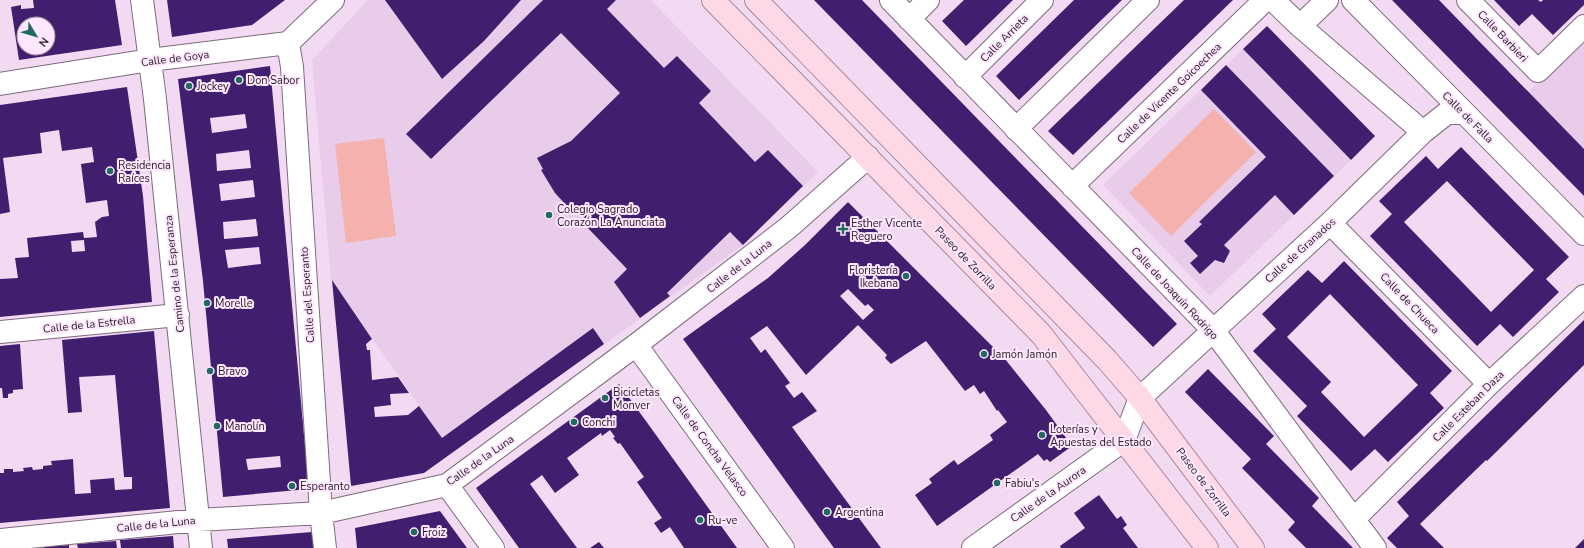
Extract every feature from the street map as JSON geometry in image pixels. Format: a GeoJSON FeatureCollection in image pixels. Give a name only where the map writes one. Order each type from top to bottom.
{"type":"FeatureCollection","features":[{"type":"Feature","properties":{"kind":"main road","name":"Paseo de Zorrilla"},"geometry":{"type":"LineString","coordinates":[[713,0],[1041,334],[1207,548]]}},
{"type":"Feature","properties":{"kind":"main road","name":"Paseo de Zorrilla"},"geometry":{"type":"LineString","coordinates":[[756,0],[1107,360],[1140,398],[1253,548]]}},
{"type":"Feature","properties":{"kind":"street","name":"Camino de la Esperanza"},"geometry":{"type":"LineString","coordinates":[[142,0],[178,315],[201,548]]}},
{"type":"Feature","properties":{"kind":"street"},"geometry":{"type":"LineString","coordinates":[[288,43],[333,0]]}},
{"type":"Feature","properties":{"kind":"street","name":"Calle de Joaquín Rodrigo"},"geometry":{"type":"LineString","coordinates":[[891,0],[1213,330],[1376,548]]}},
{"type":"Feature","properties":{"kind":"street"},"geometry":{"type":"LineString","coordinates":[[909,18],[928,0]]}},
{"type":"Feature","properties":{"kind":"street","name":"Calle Arrieta"},"geometry":{"type":"LineString","coordinates":[[965,77],[1042,0]]}},
{"type":"Feature","properties":{"kind":"street"},"geometry":{"type":"LineString","coordinates":[[1016,129],[1148,0]]}},
{"type":"Feature","properties":{"kind":"street","name":"Calle de Vicente Goicoechea"},"geometry":{"type":"LineString","coordinates":[[1072,186],[1265,0]]}},
{"type":"Feature","properties":{"kind":"street"},"geometry":{"type":"LineString","coordinates":[[1273,0],[1300,26],[1423,132]]}},
{"type":"Feature","properties":{"kind":"street"},"geometry":{"type":"LineString","coordinates":[[1300,26],[1326,0]]}},
{"type":"Feature","properties":{"kind":"street","name":"Calle de Falla"},"geometry":{"type":"LineString","coordinates":[[1353,0],[1584,234]]}},
{"type":"Feature","properties":{"kind":"street","name":"Calle Barbieri"},"geometry":{"type":"LineString","coordinates":[[1468,0],[1538,71],[1584,26]]}},
{"type":"Feature","properties":{"kind":"street","name":"Calle de Goya"},"geometry":{"type":"LineString","coordinates":[[0,84],[150,60],[288,43]]}},
{"type":"Feature","properties":{"kind":"street","name":"Calle del Esperanto"},"geometry":{"type":"LineString","coordinates":[[288,43],[292,66],[321,513],[325,548]]}},
{"type":"Feature","properties":{"kind":"street","name":"Calle de Granados"},"geometry":{"type":"LineString","coordinates":[[1140,398],[1330,223],[1423,132],[1447,113],[1464,113]]}},
{"type":"Feature","properties":{"kind":"street","name":"Calle de la Luna"},"geometry":{"type":"LineString","coordinates":[[0,540],[198,520],[321,513],[447,485],[636,345],[789,227],[868,157]]}},
{"type":"Feature","properties":{"kind":"street","name":"Calle de Chueca"},"geometry":{"type":"LineString","coordinates":[[1330,223],[1489,384]]}},
{"type":"Feature","properties":{"kind":"street","name":"Calle Esteban Daza"},"geometry":{"type":"LineString","coordinates":[[1354,519],[1489,384],[1584,296]]}},
{"type":"Feature","properties":{"kind":"street","name":"Calle de la Estrella"},"geometry":{"type":"LineString","coordinates":[[0,332],[178,315]]}},
{"type":"Feature","properties":{"kind":"street","name":"Calle de Concha Velasco"},"geometry":{"type":"LineString","coordinates":[[636,345],[783,548]]}},
{"type":"Feature","properties":{"kind":"street"},"geometry":{"type":"LineString","coordinates":[[1124,440],[1140,398]]}},
{"type":"Feature","properties":{"kind":"street","name":"Calle de la Aurora"},"geometry":{"type":"LineString","coordinates":[[973,548],[1124,440]]}},
{"type":"Feature","properties":{"kind":"street"},"geometry":{"type":"LineString","coordinates":[[447,485],[493,548]]}},
{"type":"Feature","properties":{"kind":"shaded area","name":"Colegio Sagrado Corazón La Anunciata"},"geometry":{"type":"Polygon","coordinates":[[[368,0],[385,0],[442,79],[484,41],[521,0],[651,0],[818,172],[743,245],[452,453],[331,279],[312,60],[368,0]]]}},
{"type":"Feature","properties":{"kind":"shaded area"},"geometry":{"type":"Polygon","coordinates":[[[1584,37],[1584,149],[1528,92],[1584,37]]]}},
{"type":"Feature","properties":{"kind":"shaded area"},"geometry":{"type":"Polygon","coordinates":[[[1243,49],[1351,160],[1210,296],[1103,185],[1243,49]]]}},
{"type":"Feature","properties":{"kind":"shaded area"},"geometry":{"type":"Polygon","coordinates":[[[1214,109],[1256,152],[1171,236],[1129,193],[1214,109]]]}},
{"type":"Feature","properties":{"kind":"shaded area"},"geometry":{"type":"Polygon","coordinates":[[[384,138],[396,236],[346,243],[335,144],[384,138]]]}},
{"type":"Feature","properties":{"kind":"building"},"geometry":{"type":"Polygon","coordinates":[[[33,0],[115,0],[122,45],[56,55],[56,16],[16,16],[16,40],[11,7],[21,5],[21,9],[34,8],[33,0]]]}},
{"type":"Feature","properties":{"kind":"building"},"geometry":{"type":"Polygon","coordinates":[[[167,0],[285,0],[252,25],[172,37],[167,0]]]}},
{"type":"Feature","properties":{"kind":"building"},"geometry":{"type":"Polygon","coordinates":[[[385,0],[521,0],[484,41],[442,79],[385,0]]]}},
{"type":"Feature","properties":{"kind":"building"},"geometry":{"type":"Polygon","coordinates":[[[543,0],[616,0],[607,9],[664,68],[677,56],[711,91],[699,103],[755,162],[768,150],[803,186],[743,245],[730,232],[667,293],[670,296],[640,318],[614,282],[627,269],[587,227],[591,222],[567,206],[555,193],[541,170],[543,169],[537,158],[571,141],[620,93],[561,33],[431,159],[406,134],[543,0]]]}},
{"type":"Feature","properties":{"kind":"building"},"geometry":{"type":"Polygon","coordinates":[[[814,0],[862,0],[1177,324],[1153,347],[814,0]]]}},
{"type":"Feature","properties":{"kind":"building"},"geometry":{"type":"Polygon","coordinates":[[[964,0],[1013,0],[966,46],[942,21],[964,0]]]}},
{"type":"Feature","properties":{"kind":"building"},"geometry":{"type":"Polygon","coordinates":[[[1074,0],[1122,0],[1019,100],[996,76],[1074,0]]]}},
{"type":"Feature","properties":{"kind":"building"},"geometry":{"type":"Polygon","coordinates":[[[1184,0],[1233,0],[1073,155],[1048,131],[1184,0]]]}},
{"type":"Feature","properties":{"kind":"building"},"geometry":{"type":"Polygon","coordinates":[[[1392,0],[1439,0],[1584,149],[1584,196],[1392,0]]]}},
{"type":"Feature","properties":{"kind":"building"},"geometry":{"type":"Polygon","coordinates":[[[1494,0],[1538,0],[1541,2],[1543,0],[1584,0],[1584,5],[1553,35],[1532,14],[1519,26],[1494,0]]]}},
{"type":"Feature","properties":{"kind":"building"},"geometry":{"type":"Polygon","coordinates":[[[1267,26],[1375,136],[1351,160],[1243,49],[1267,26]]]}},
{"type":"Feature","properties":{"kind":"building"},"geometry":{"type":"Polygon","coordinates":[[[18,56],[46,56],[19,60],[18,56]]]}},
{"type":"Feature","properties":{"kind":"building"},"geometry":{"type":"Polygon","coordinates":[[[1226,65],[1334,176],[1294,215],[1275,195],[1224,245],[1230,251],[1224,263],[1215,260],[1200,274],[1190,263],[1198,256],[1184,241],[1202,224],[1199,222],[1266,157],[1201,90],[1226,65]]]}},
{"type":"Feature","properties":{"kind":"building"},"geometry":{"type":"Polygon","coordinates":[[[270,66],[309,489],[223,497],[203,281],[178,79],[270,66]],[[245,114],[210,118],[212,133],[247,128],[245,114]],[[249,150],[216,154],[217,171],[251,168],[249,150]],[[253,180],[219,184],[221,201],[255,197],[253,180]],[[256,219],[223,222],[224,239],[258,236],[256,219]],[[259,247],[225,250],[228,268],[261,264],[259,247]],[[280,456],[246,459],[248,470],[281,467],[280,456]]]}},
{"type":"Feature","properties":{"kind":"building"},"geometry":{"type":"Polygon","coordinates":[[[127,87],[143,196],[152,302],[0,317],[0,279],[18,278],[15,258],[29,257],[27,238],[83,232],[84,238],[97,237],[95,222],[102,217],[109,216],[107,200],[86,203],[81,164],[94,162],[92,147],[62,151],[59,130],[40,133],[42,153],[3,158],[10,212],[0,214],[0,105],[127,87]],[[84,240],[71,241],[72,252],[85,251],[84,240]]]}},
{"type":"Feature","properties":{"kind":"building"},"geometry":{"type":"Polygon","coordinates":[[[1461,147],[1569,257],[1546,279],[1559,292],[1513,337],[1500,324],[1477,346],[1370,236],[1392,214],[1379,201],[1426,156],[1438,169],[1461,147]],[[1447,181],[1404,222],[1491,312],[1534,270],[1447,181]]]}},
{"type":"Feature","properties":{"kind":"building"},"geometry":{"type":"Polygon","coordinates":[[[848,202],[1005,359],[1046,410],[1072,446],[1050,462],[1047,459],[1044,461],[1038,454],[937,526],[915,495],[932,483],[929,479],[954,460],[958,465],[993,440],[990,435],[1007,422],[998,410],[997,411],[984,391],[980,394],[974,385],[965,391],[926,341],[891,364],[885,358],[887,355],[858,325],[806,375],[767,326],[750,338],[761,353],[765,349],[790,383],[785,386],[794,398],[802,392],[817,411],[792,427],[881,548],[834,548],[683,339],[768,278],[805,245],[848,202]],[[848,289],[840,296],[863,320],[874,310],[868,304],[865,306],[848,289]]]}},
{"type":"Feature","properties":{"kind":"building"},"geometry":{"type":"Polygon","coordinates":[[[1344,261],[1452,371],[1430,393],[1444,408],[1388,462],[1375,449],[1351,471],[1297,416],[1307,406],[1253,351],[1276,329],[1262,314],[1308,270],[1322,283],[1344,261]],[[1330,294],[1287,337],[1331,382],[1321,392],[1364,437],[1418,385],[1330,294]]]}},
{"type":"Feature","properties":{"kind":"building"},"geometry":{"type":"Polygon","coordinates":[[[332,280],[372,339],[366,344],[367,350],[370,350],[372,380],[398,377],[409,393],[390,394],[391,405],[374,407],[375,417],[408,415],[419,406],[442,438],[593,328],[604,344],[424,473],[351,486],[332,280]]]}},
{"type":"Feature","properties":{"kind":"building"},"geometry":{"type":"Polygon","coordinates":[[[1584,320],[1584,365],[1487,461],[1486,460],[1420,524],[1444,548],[1397,548],[1387,538],[1409,516],[1397,502],[1584,320]]]}},
{"type":"Feature","properties":{"kind":"building"},"geometry":{"type":"Polygon","coordinates":[[[154,331],[170,508],[0,523],[0,473],[4,473],[4,469],[13,469],[13,472],[24,471],[23,468],[32,467],[33,470],[43,469],[43,466],[52,465],[51,461],[73,459],[75,494],[91,493],[90,480],[114,478],[115,490],[132,489],[132,477],[124,477],[115,375],[79,377],[82,412],[68,413],[62,340],[154,331]]]}},
{"type":"Feature","properties":{"kind":"building"},"geometry":{"type":"Polygon","coordinates":[[[20,344],[23,389],[13,390],[13,393],[8,394],[8,398],[3,398],[2,388],[0,388],[0,346],[20,344]]]}},
{"type":"Feature","properties":{"kind":"building"},"geometry":{"type":"Polygon","coordinates":[[[1208,369],[1274,436],[1266,444],[1319,498],[1312,506],[1353,548],[1306,548],[1288,530],[1295,522],[1242,468],[1251,459],[1185,392],[1208,369]]]}},
{"type":"Feature","properties":{"kind":"building"},"geometry":{"type":"Polygon","coordinates":[[[619,384],[737,548],[684,548],[670,527],[661,533],[654,523],[662,518],[637,482],[644,477],[620,443],[618,444],[613,438],[615,437],[610,430],[602,436],[601,433],[567,458],[579,475],[555,493],[542,475],[530,484],[577,548],[519,548],[476,488],[619,384]]]}},
{"type":"Feature","properties":{"kind":"building"},"geometry":{"type":"Polygon","coordinates":[[[1099,495],[1117,519],[1121,516],[1127,525],[1123,528],[1138,548],[1061,548],[1060,546],[1085,528],[1074,513],[1099,495]]]}},
{"type":"Feature","properties":{"kind":"building"},"geometry":{"type":"Polygon","coordinates":[[[440,511],[467,548],[357,548],[355,528],[440,511]]]}},
{"type":"Feature","properties":{"kind":"building"},"geometry":{"type":"Polygon","coordinates":[[[312,532],[314,548],[228,548],[227,539],[312,532]]]}},
{"type":"Feature","properties":{"kind":"building"},"geometry":{"type":"Polygon","coordinates":[[[173,536],[174,548],[121,548],[120,540],[173,536]]]}},
{"type":"Feature","properties":{"kind":"building"},"geometry":{"type":"Polygon","coordinates":[[[1584,539],[1584,548],[1575,548],[1584,539]]]}},
{"type":"Feature","properties":{"kind":"building"},"geometry":{"type":"Polygon","coordinates":[[[116,541],[117,548],[78,548],[77,544],[116,541]]]}},
{"type":"Feature","properties":{"kind":"building"},"geometry":{"type":"Polygon","coordinates":[[[599,542],[604,548],[590,548],[599,542]]]}},
{"type":"Feature","properties":{"kind":"building"},"geometry":{"type":"Polygon","coordinates":[[[69,545],[69,548],[43,547],[69,545]]]}},
{"type":"Feature","properties":{"kind":"place","name":"Don Sabor"},"geometry":{"type":"Point","coordinates":[239,80]}},
{"type":"Feature","properties":{"kind":"place","name":"Jockey"},"geometry":{"type":"Point","coordinates":[189,86]}},
{"type":"Feature","properties":{"kind":"place","name":"Residencia Raíces"},"geometry":{"type":"Point","coordinates":[110,171]}},
{"type":"Feature","properties":{"kind":"place","name":"Colegio Sagrado Corazón La Anunciata"},"geometry":{"type":"Point","coordinates":[549,215]}},
{"type":"Feature","properties":{"kind":"place","name":"Esther Vicente Reguero"},"geometry":{"type":"Point","coordinates":[843,229]}},
{"type":"Feature","properties":{"kind":"place","name":"Floristería Ikebana"},"geometry":{"type":"Point","coordinates":[906,276]}},
{"type":"Feature","properties":{"kind":"place","name":"Morelle"},"geometry":{"type":"Point","coordinates":[207,303]}},
{"type":"Feature","properties":{"kind":"place","name":"Jamón Jamón"},"geometry":{"type":"Point","coordinates":[984,354]}},
{"type":"Feature","properties":{"kind":"place","name":"Bravo"},"geometry":{"type":"Point","coordinates":[210,371]}},
{"type":"Feature","properties":{"kind":"place","name":"Bicicletas Monver"},"geometry":{"type":"Point","coordinates":[605,398]}},
{"type":"Feature","properties":{"kind":"place","name":"Conchi"},"geometry":{"type":"Point","coordinates":[574,422]}},
{"type":"Feature","properties":{"kind":"place","name":"Manolín"},"geometry":{"type":"Point","coordinates":[217,426]}},
{"type":"Feature","properties":{"kind":"place","name":"Loterías y Apuestas del Estado"},"geometry":{"type":"Point","coordinates":[1042,435]}},
{"type":"Feature","properties":{"kind":"place","name":"Fabiu's"},"geometry":{"type":"Point","coordinates":[997,483]}},
{"type":"Feature","properties":{"kind":"place","name":"Esperanto"},"geometry":{"type":"Point","coordinates":[292,486]}},
{"type":"Feature","properties":{"kind":"place","name":"Argentina"},"geometry":{"type":"Point","coordinates":[827,512]}},
{"type":"Feature","properties":{"kind":"place","name":"Ru-ve"},"geometry":{"type":"Point","coordinates":[700,520]}},
{"type":"Feature","properties":{"kind":"place","name":"Froiz"},"geometry":{"type":"Point","coordinates":[414,532]}}]}
